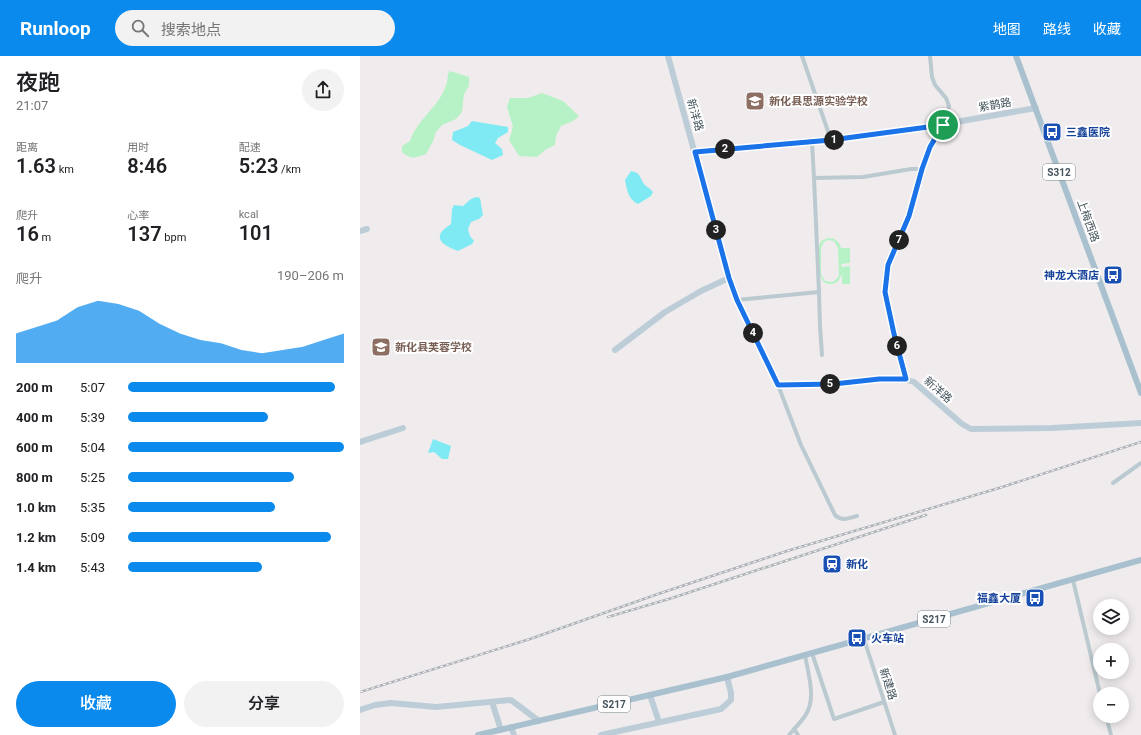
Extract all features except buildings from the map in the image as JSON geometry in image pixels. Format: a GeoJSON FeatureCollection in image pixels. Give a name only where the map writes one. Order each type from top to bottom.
{"type":"FeatureCollection","features":[{"type":"Feature","properties":{"kind":"main road","name":"上梅西路"},"geometry":{"type":"LineString","coordinates":[[1016,56],[1141,393]]}},
{"type":"Feature","properties":{"kind":"main road","name":"S217"},"geometry":{"type":"LineString","coordinates":[[478,735],[727,678],[1141,560]]}},
{"type":"Feature","properties":{"kind":"street","name":"新洋路"},"geometry":{"type":"LineString","coordinates":[[668,56],[729,278],[737,300],[778,385],[834,384],[879,379],[906,379],[914,382],[962,424],[971,429],[1052,428],[1141,423]]}},
{"type":"Feature","properties":{"kind":"street"},"geometry":{"type":"LineString","coordinates":[[802,56],[831,140]]}},
{"type":"Feature","properties":{"kind":"street"},"geometry":{"type":"LineString","coordinates":[[906,379],[885,292],[888,265],[909,216],[922,169],[930,147],[943,125],[949,106],[946,98],[935,85],[932,77],[930,56]]}},
{"type":"Feature","properties":{"kind":"street","name":"紫鹊路"},"geometry":{"type":"LineString","coordinates":[[695,152],[831,140],[943,125],[1036,108]]}},
{"type":"Feature","properties":{"kind":"street"},"geometry":{"type":"LineString","coordinates":[[812,142],[822,356]]}},
{"type":"Feature","properties":{"kind":"street"},"geometry":{"type":"LineString","coordinates":[[814,178],[863,177],[911,169],[922,169]]}},
{"type":"Feature","properties":{"kind":"street"},"geometry":{"type":"LineString","coordinates":[[360,231],[367,228]]}},
{"type":"Feature","properties":{"kind":"street"},"geometry":{"type":"LineString","coordinates":[[615,350],[665,312],[729,278]]}},
{"type":"Feature","properties":{"kind":"street"},"geometry":{"type":"LineString","coordinates":[[737,300],[820,292]]}},
{"type":"Feature","properties":{"kind":"street"},"geometry":{"type":"LineString","coordinates":[[778,385],[801,445],[835,515],[838,518],[843,519],[857,516]]}},
{"type":"Feature","properties":{"kind":"street"},"geometry":{"type":"LineString","coordinates":[[360,442],[403,428]]}},
{"type":"Feature","properties":{"kind":"street"},"geometry":{"type":"LineString","coordinates":[[1113,482],[1141,463]]}},
{"type":"Feature","properties":{"kind":"street"},"geometry":{"type":"LineString","coordinates":[[1073,580],[1098,687]]}},
{"type":"Feature","properties":{"kind":"street","name":"新建路"},"geometry":{"type":"LineString","coordinates":[[864,639],[895,735]]}},
{"type":"Feature","properties":{"kind":"street"},"geometry":{"type":"LineString","coordinates":[[812,653],[834,719],[884,702]]}},
{"type":"Feature","properties":{"kind":"street"},"geometry":{"type":"LineString","coordinates":[[789,735],[806,716],[811,704],[811,690],[804,655]]}},
{"type":"Feature","properties":{"kind":"street"},"geometry":{"type":"LineString","coordinates":[[601,735],[721,709],[731,700],[731,693],[727,678]]}},
{"type":"Feature","properties":{"kind":"street"},"geometry":{"type":"LineString","coordinates":[[650,695],[659,722]]}},
{"type":"Feature","properties":{"kind":"street"},"geometry":{"type":"LineString","coordinates":[[360,710],[375,705],[392,703],[436,707],[511,700],[539,721]]}},
{"type":"Feature","properties":{"kind":"street"},"geometry":{"type":"LineString","coordinates":[[492,702],[501,730]]}},
{"type":"Feature","properties":{"kind":"street"},"geometry":{"type":"LineString","coordinates":[[1108,723],[1111,735]]}},
{"type":"Feature","properties":{"kind":"street"},"geometry":{"type":"LineString","coordinates":[[512,727],[514,735]]}},
{"type":"Feature","properties":{"kind":"street"},"geometry":{"type":"LineString","coordinates":[[794,730],[798,735]]}},
{"type":"Feature","properties":{"kind":"green space"},"geometry":{"type":"Polygon","coordinates":[[[450,71],[469,77],[469,86],[464,94],[462,112],[456,119],[442,125],[436,132],[426,154],[416,157],[408,156],[402,152],[402,146],[410,141],[419,124],[438,101],[447,83],[448,73],[450,71]]]}},
{"type":"Feature","properties":{"kind":"green space"},"geometry":{"type":"Polygon","coordinates":[[[542,93],[563,101],[579,116],[573,121],[561,126],[556,136],[555,145],[545,150],[537,157],[519,156],[509,140],[513,127],[507,107],[510,98],[528,98],[542,93]]]}},
{"type":"Feature","properties":{"kind":"green space"},"geometry":{"type":"Polygon","coordinates":[[[828,238],[833,239],[839,243],[841,248],[850,248],[850,263],[841,264],[842,267],[850,266],[850,284],[842,284],[842,274],[838,281],[833,284],[826,283],[822,280],[819,269],[819,246],[821,241],[828,238]],[[828,240],[824,242],[821,248],[821,274],[825,281],[833,282],[839,276],[838,248],[834,241],[828,240]]]}},
{"type":"Feature","properties":{"kind":"water"},"geometry":{"type":"Polygon","coordinates":[[[472,121],[508,127],[508,132],[498,138],[495,143],[502,149],[503,155],[492,160],[452,140],[453,132],[468,126],[472,121]]]}},
{"type":"Feature","properties":{"kind":"water"},"geometry":{"type":"Polygon","coordinates":[[[631,171],[639,174],[645,185],[653,192],[651,196],[638,204],[632,200],[626,187],[625,180],[631,171]]]}},
{"type":"Feature","properties":{"kind":"water"},"geometry":{"type":"Polygon","coordinates":[[[476,197],[480,198],[483,215],[479,219],[471,222],[468,229],[470,236],[474,241],[472,244],[458,251],[447,246],[443,243],[440,237],[441,233],[451,224],[452,209],[454,205],[463,206],[471,199],[476,197]]]}},
{"type":"Feature","properties":{"kind":"water"},"geometry":{"type":"Polygon","coordinates":[[[433,439],[451,446],[448,459],[442,459],[434,452],[428,453],[433,439]]]}},
{"type":"Feature","properties":{"kind":"railway"},"geometry":{"type":"LineString","coordinates":[[360,692],[530,639],[787,551],[999,488],[1141,442]]}},
{"type":"Feature","properties":{"kind":"railway"},"geometry":{"type":"LineString","coordinates":[[608,617],[672,598],[926,515]]}},
{"type":"Feature","properties":{"kind":"place","name":"新化县思源实验学校"},"geometry":{"type":"Point","coordinates":[755,101]}},
{"type":"Feature","properties":{"kind":"place","name":"三鑫医院"},"geometry":{"type":"Point","coordinates":[1052,132]}},
{"type":"Feature","properties":{"kind":"place","name":"神龙大酒店"},"geometry":{"type":"Point","coordinates":[1113,275]}},
{"type":"Feature","properties":{"kind":"place","name":"新化县芙蓉学校"},"geometry":{"type":"Point","coordinates":[381,347]}},
{"type":"Feature","properties":{"kind":"place","name":"新化"},"geometry":{"type":"Point","coordinates":[832,564]}},
{"type":"Feature","properties":{"kind":"place","name":"福鑫大厦"},"geometry":{"type":"Point","coordinates":[1035,598]}},
{"type":"Feature","properties":{"kind":"place","name":"火车站"},"geometry":{"type":"Point","coordinates":[857,638]}},
{"type":"Feature","properties":{"kind":"route"},"geometry":{"type":"LineString","coordinates":[[943,125],[930,147],[922,169],[909,216],[888,265],[885,292],[906,379],[879,379],[834,384],[778,385],[737,300],[729,278],[695,152],[831,140],[943,125]]}}]}
